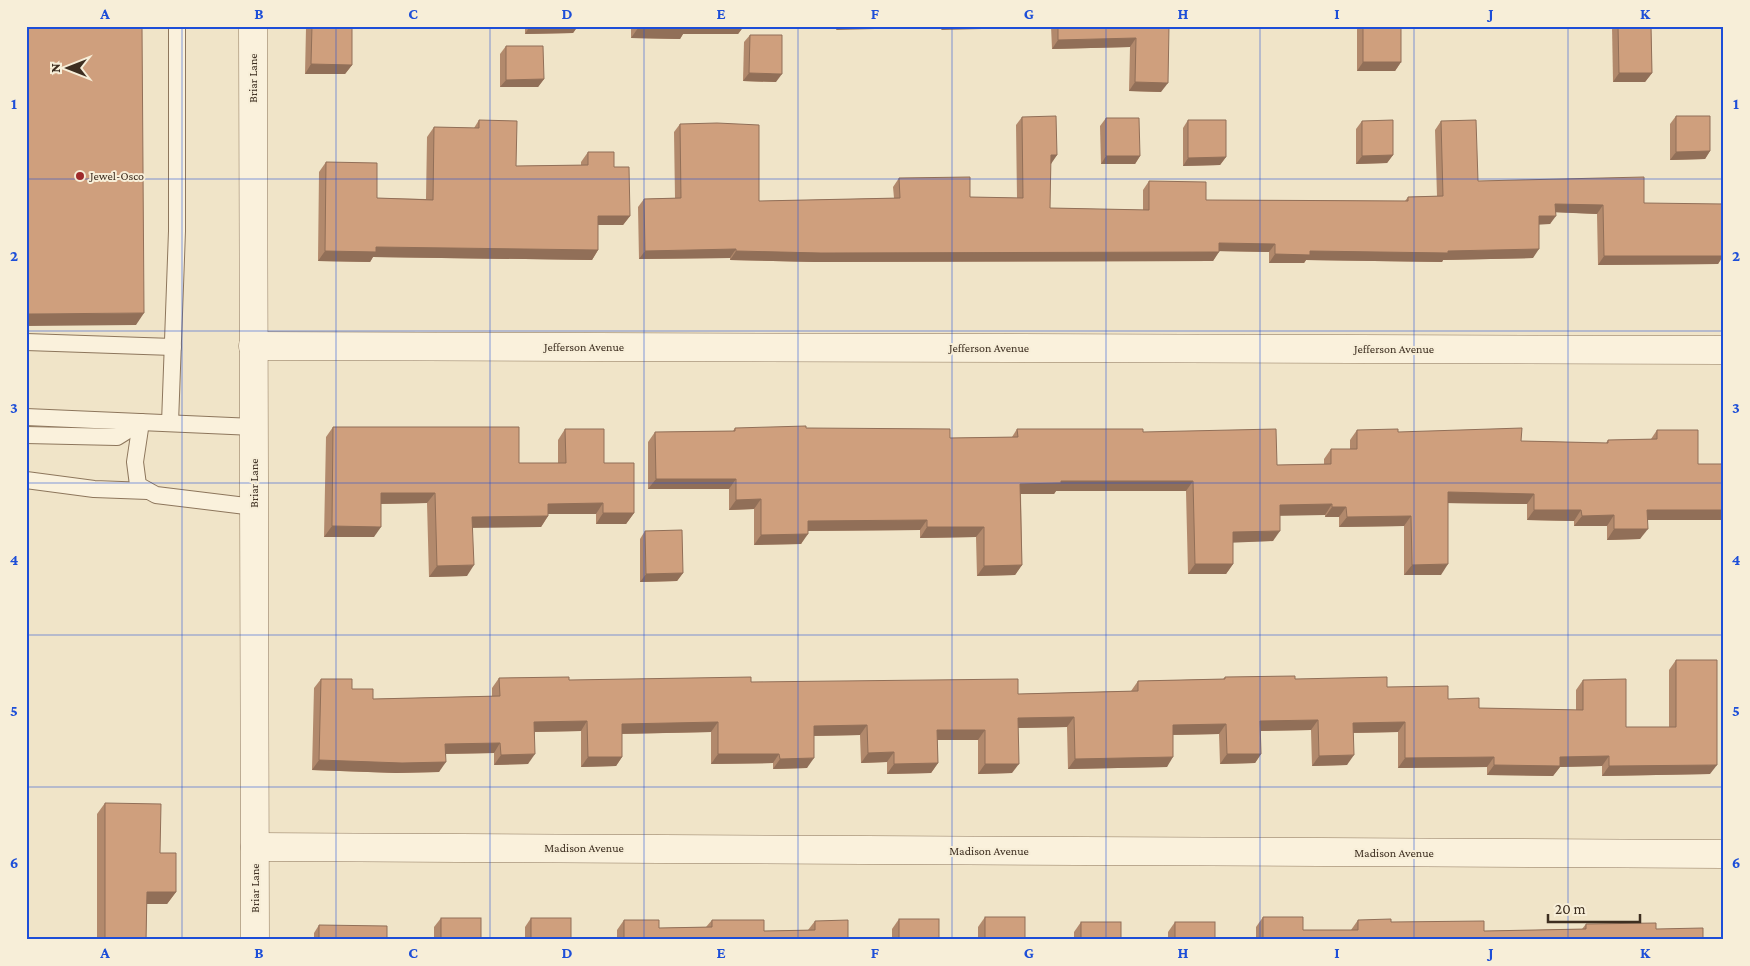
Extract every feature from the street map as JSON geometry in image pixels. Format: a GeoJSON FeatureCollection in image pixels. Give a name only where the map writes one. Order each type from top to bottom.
{"type":"FeatureCollection","features":[{"type":"Feature","properties":{"kind":"street","name":"Briar Lane"},"geometry":{"type":"LineString","coordinates":[[253,26],[255,940]]}},
{"type":"Feature","properties":{"kind":"street","name":"Jefferson Avenue"},"geometry":{"type":"LineString","coordinates":[[253,346],[1724,350]]}},
{"type":"Feature","properties":{"kind":"street","name":"Madison Avenue"},"geometry":{"type":"LineString","coordinates":[[255,847],[1724,854]]}},
{"type":"Feature","properties":{"kind":"lane"},"geometry":{"type":"LineString","coordinates":[[170,423],[177,231],[177,26]]}},
{"type":"Feature","properties":{"kind":"lane"},"geometry":{"type":"LineString","coordinates":[[26,342],[173,347]]}},
{"type":"Feature","properties":{"kind":"lane"},"geometry":{"type":"LineString","coordinates":[[26,417],[254,427]]}},
{"type":"Feature","properties":{"kind":"lane"},"geometry":{"type":"LineString","coordinates":[[26,435],[117,437],[141,422]]}},
{"type":"Feature","properties":{"kind":"lane"},"geometry":{"type":"LineString","coordinates":[[141,422],[135,462],[143,488]]}},
{"type":"Feature","properties":{"kind":"lane"},"geometry":{"type":"LineString","coordinates":[[26,480],[94,489],[143,488],[156,495],[254,508]]}},
{"type":"Feature","properties":{"kind":"building","name":"Jewel-Osco"},"geometry":{"type":"Polygon","coordinates":[[[26,26],[142,26],[144,313],[26,314],[26,26]]]}},
{"type":"Feature","properties":{"kind":"building"},"geometry":{"type":"Polygon","coordinates":[[[312,26],[352,26],[352,65],[311,64],[312,26]]]}},
{"type":"Feature","properties":{"kind":"building"},"geometry":{"type":"Polygon","coordinates":[[[638,26],[687,26],[687,29],[638,28],[638,26]]]}},
{"type":"Feature","properties":{"kind":"building"},"geometry":{"type":"Polygon","coordinates":[[[1058,26],[1169,26],[1168,83],[1135,82],[1136,38],[1058,40],[1058,26]]]}},
{"type":"Feature","properties":{"kind":"building"},"geometry":{"type":"Polygon","coordinates":[[[1363,26],[1401,26],[1401,62],[1363,62],[1363,26]]]}},
{"type":"Feature","properties":{"kind":"building"},"geometry":{"type":"Polygon","coordinates":[[[1618,26],[1651,26],[1652,73],[1619,73],[1618,26]]]}},
{"type":"Feature","properties":{"kind":"building"},"geometry":{"type":"Polygon","coordinates":[[[750,35],[782,35],[782,74],[749,73],[750,35]]]}},
{"type":"Feature","properties":{"kind":"building"},"geometry":{"type":"Polygon","coordinates":[[[506,46],[543,46],[544,79],[506,80],[506,46]]]}},
{"type":"Feature","properties":{"kind":"building"},"geometry":{"type":"Polygon","coordinates":[[[1056,116],[1057,155],[1051,155],[1050,208],[1149,210],[1149,181],[1206,182],[1206,200],[1408,201],[1408,197],[1443,196],[1441,121],[1476,120],[1478,181],[1644,177],[1644,203],[1723,204],[1723,256],[1604,256],[1603,205],[1555,204],[1556,216],[1539,216],[1539,249],[1448,251],[1448,253],[1310,251],[1310,255],[1275,254],[1275,244],[1219,243],[1219,252],[821,253],[736,251],[736,249],[645,251],[644,199],[681,198],[680,124],[759,125],[759,201],[900,198],[899,178],[970,177],[970,197],[1023,198],[1022,117],[1056,116]]]}},
{"type":"Feature","properties":{"kind":"building"},"geometry":{"type":"Polygon","coordinates":[[[1676,116],[1710,116],[1710,151],[1676,152],[1676,116]]]}},
{"type":"Feature","properties":{"kind":"building"},"geometry":{"type":"Polygon","coordinates":[[[1106,118],[1139,118],[1140,156],[1106,156],[1106,118]]]}},
{"type":"Feature","properties":{"kind":"building"},"geometry":{"type":"Polygon","coordinates":[[[479,120],[517,121],[516,166],[588,165],[588,152],[614,152],[614,167],[629,167],[630,216],[598,216],[598,250],[376,247],[376,252],[325,251],[326,162],[377,163],[377,198],[433,200],[434,127],[479,128],[479,120]]]}},
{"type":"Feature","properties":{"kind":"building"},"geometry":{"type":"Polygon","coordinates":[[[1188,120],[1226,120],[1226,157],[1188,158],[1188,120]]]}},
{"type":"Feature","properties":{"kind":"building"},"geometry":{"type":"Polygon","coordinates":[[[1393,120],[1393,155],[1362,156],[1362,121],[1393,120]]]}},
{"type":"Feature","properties":{"kind":"building"},"geometry":{"type":"Polygon","coordinates":[[[806,426],[806,428],[950,429],[950,438],[1018,437],[1017,429],[1143,429],[1143,432],[1276,429],[1277,465],[1331,464],[1331,449],[1357,449],[1357,430],[1398,429],[1398,432],[1522,428],[1521,441],[1608,443],[1608,440],[1657,439],[1657,430],[1698,430],[1698,464],[1724,464],[1724,510],[1647,510],[1648,529],[1614,529],[1614,515],[1582,516],[1581,510],[1534,510],[1534,494],[1448,492],[1448,564],[1412,565],[1411,516],[1347,517],[1346,507],[1332,507],[1332,504],[1280,505],[1280,531],[1233,532],[1233,564],[1195,564],[1193,481],[1061,481],[1061,483],[1020,484],[1022,565],[984,566],[984,527],[927,527],[927,520],[808,521],[808,534],[761,535],[761,499],[736,500],[736,479],[656,479],[655,432],[735,431],[735,428],[806,426]]]}},
{"type":"Feature","properties":{"kind":"building"},"geometry":{"type":"Polygon","coordinates":[[[333,427],[519,427],[519,463],[566,463],[565,429],[604,429],[604,463],[634,463],[634,513],[603,513],[603,503],[548,504],[548,516],[472,517],[474,565],[437,566],[435,493],[381,493],[381,527],[332,526],[333,427]]]}},
{"type":"Feature","properties":{"kind":"building"},"geometry":{"type":"Polygon","coordinates":[[[682,530],[683,573],[646,574],[645,531],[682,530]]]}},
{"type":"Feature","properties":{"kind":"building"},"geometry":{"type":"Polygon","coordinates":[[[1676,660],[1717,660],[1717,765],[1609,766],[1609,756],[1560,757],[1560,766],[1494,765],[1494,757],[1405,758],[1405,722],[1353,723],[1354,755],[1319,756],[1318,720],[1260,721],[1261,754],[1227,754],[1226,724],[1173,725],[1173,757],[1075,759],[1074,717],[1018,718],[1019,764],[985,764],[985,730],[937,730],[938,763],[894,764],[894,752],[868,753],[867,725],[814,726],[814,758],[780,759],[779,754],[718,754],[718,722],[622,724],[622,757],[588,757],[587,721],[534,722],[535,754],[501,755],[500,743],[445,744],[446,762],[402,763],[319,760],[321,679],[352,679],[352,689],[373,689],[373,699],[500,696],[499,678],[569,677],[569,680],[751,677],[751,682],[1018,679],[1018,694],[1138,691],[1138,681],[1225,679],[1225,677],[1295,676],[1295,679],[1387,677],[1387,687],[1448,686],[1448,699],[1479,698],[1479,708],[1583,710],[1583,680],[1626,679],[1626,727],[1676,727],[1676,660]]]}},
{"type":"Feature","properties":{"kind":"building"},"geometry":{"type":"Polygon","coordinates":[[[105,803],[161,804],[160,853],[176,853],[176,892],[147,892],[146,940],[105,940],[105,803]]]}},
{"type":"Feature","properties":{"kind":"building"},"geometry":{"type":"Polygon","coordinates":[[[985,917],[1025,917],[1025,940],[985,940],[985,917]]]}},
{"type":"Feature","properties":{"kind":"building"},"geometry":{"type":"Polygon","coordinates":[[[1263,917],[1303,917],[1303,930],[1358,930],[1358,920],[1391,919],[1391,922],[1484,921],[1484,931],[1586,929],[1586,924],[1656,923],[1656,929],[1703,928],[1703,940],[1263,940],[1263,917]]]}},
{"type":"Feature","properties":{"kind":"building"},"geometry":{"type":"Polygon","coordinates":[[[441,918],[481,918],[481,940],[441,940],[441,918]]]}},
{"type":"Feature","properties":{"kind":"building"},"geometry":{"type":"Polygon","coordinates":[[[531,918],[571,918],[571,940],[531,940],[531,918]]]}},
{"type":"Feature","properties":{"kind":"building"},"geometry":{"type":"Polygon","coordinates":[[[899,919],[939,919],[939,940],[899,940],[899,919]]]}},
{"type":"Feature","properties":{"kind":"building"},"geometry":{"type":"Polygon","coordinates":[[[624,920],[659,920],[659,928],[712,927],[712,920],[764,920],[764,931],[815,930],[815,921],[848,920],[848,940],[624,940],[624,920]]]}},
{"type":"Feature","properties":{"kind":"building"},"geometry":{"type":"Polygon","coordinates":[[[1081,922],[1121,922],[1121,940],[1081,940],[1081,922]]]}},
{"type":"Feature","properties":{"kind":"building"},"geometry":{"type":"Polygon","coordinates":[[[1175,922],[1215,922],[1215,940],[1175,940],[1175,922]]]}},
{"type":"Feature","properties":{"kind":"building"},"geometry":{"type":"Polygon","coordinates":[[[319,925],[387,926],[387,940],[319,940],[319,925]]]}},
{"type":"Feature","properties":{"kind":"place","name":"Jewel-Osco"},"geometry":{"type":"Point","coordinates":[80,176]}}]}
